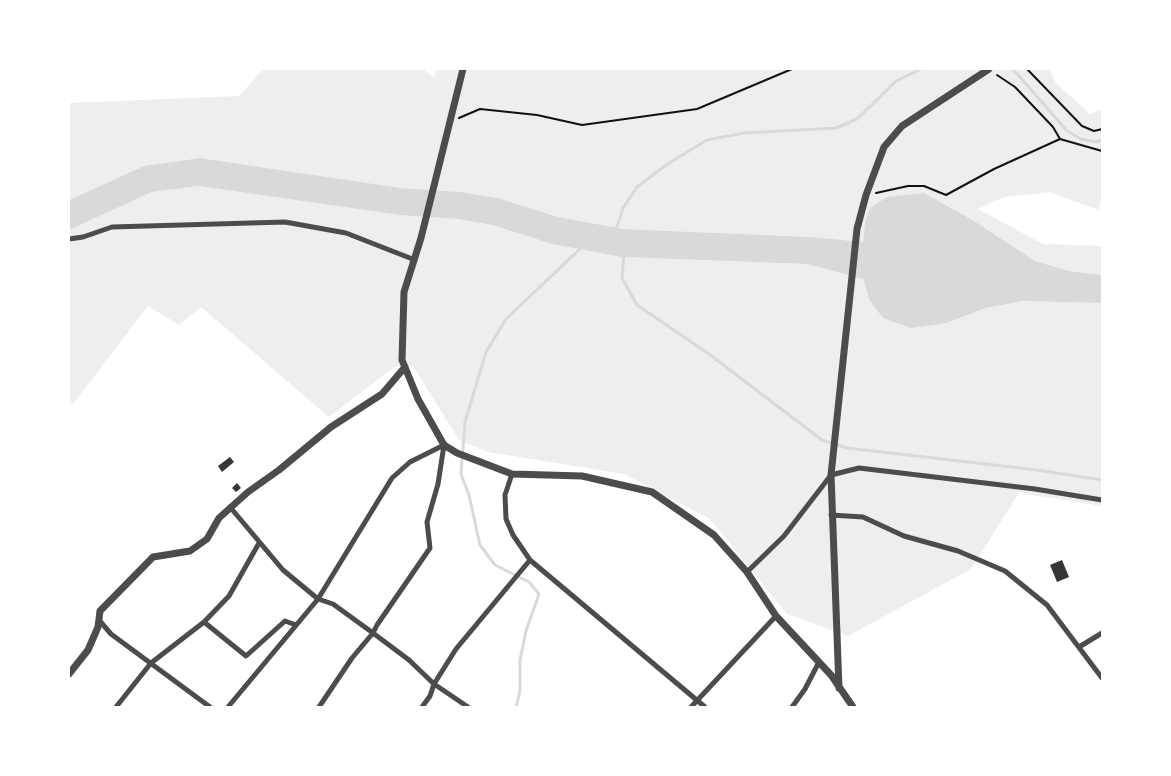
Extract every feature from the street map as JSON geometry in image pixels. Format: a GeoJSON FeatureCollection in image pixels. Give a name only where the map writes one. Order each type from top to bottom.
{"type":"FeatureCollection","features":[{"type":"Feature","properties":{"kind":"street"},"geometry":{"type":"LineString","coordinates":[[463,69],[421,238],[404,292],[402,360],[418,399],[444,445],[473,460],[512,474],[582,476],[652,492],[714,536],[746,572],[776,616],[818,662],[853,707]]}},
{"type":"Feature","properties":{"kind":"street"},"geometry":{"type":"LineString","coordinates":[[839,688],[831,515],[831,458],[858,228],[866,195],[884,147],[902,126],[989,69]]}},
{"type":"Feature","properties":{"kind":"street"},"geometry":{"type":"LineString","coordinates":[[69,239],[83,237],[112,227],[285,222],[346,233],[415,260]]}},
{"type":"Feature","properties":{"kind":"street"},"geometry":{"type":"LineString","coordinates":[[69,674],[88,650],[100,611],[153,557],[190,551],[207,539],[219,518],[230,507],[331,427],[382,394],[405,367]]}},
{"type":"Feature","properties":{"kind":"street"},"geometry":{"type":"LineString","coordinates":[[228,707],[318,598],[392,478],[410,462],[444,445]]}},
{"type":"Feature","properties":{"kind":"street"},"geometry":{"type":"LineString","coordinates":[[319,707],[352,658],[374,634],[377,625],[430,548],[427,522],[438,484],[444,445]]}},
{"type":"Feature","properties":{"kind":"street"},"geometry":{"type":"LineString","coordinates":[[746,572],[784,536],[831,475],[859,468],[1035,489],[1102,500]]}},
{"type":"Feature","properties":{"kind":"street"},"geometry":{"type":"LineString","coordinates":[[512,474],[505,495],[506,518],[513,535],[530,560],[705,707]]}},
{"type":"Feature","properties":{"kind":"street"},"geometry":{"type":"LineString","coordinates":[[230,507],[283,570],[318,598],[333,604],[374,634],[409,660],[434,684],[468,707]]}},
{"type":"Feature","properties":{"kind":"street"},"geometry":{"type":"LineString","coordinates":[[831,515],[863,517],[904,536],[958,551],[1005,571],[1047,605],[1102,678]]}},
{"type":"Feature","properties":{"kind":"street"},"geometry":{"type":"LineString","coordinates":[[116,707],[151,663],[204,622],[229,596],[259,543]]}},
{"type":"Feature","properties":{"kind":"street"},"geometry":{"type":"LineString","coordinates":[[422,707],[456,649],[530,560]]}},
{"type":"Feature","properties":{"kind":"street"},"geometry":{"type":"LineString","coordinates":[[691,707],[776,616]]}},
{"type":"Feature","properties":{"kind":"street"},"geometry":{"type":"LineString","coordinates":[[98,620],[111,634],[210,707]]}},
{"type":"Feature","properties":{"kind":"street"},"geometry":{"type":"LineString","coordinates":[[204,622],[246,656],[285,621],[296,625]]}},
{"type":"Feature","properties":{"kind":"street"},"geometry":{"type":"LineString","coordinates":[[1079,647],[1102,633]]}},
{"type":"Feature","properties":{"kind":"street"},"geometry":{"type":"LineString","coordinates":[[792,707],[806,689],[818,662]]}},
{"type":"Feature","properties":{"kind":"path"},"geometry":{"type":"LineString","coordinates":[[450,122],[480,109],[537,115],[582,125],[697,108],[792,69]]}},
{"type":"Feature","properties":{"kind":"path"},"geometry":{"type":"LineString","coordinates":[[989,69],[1016,87],[1053,127],[1060,139]]}},
{"type":"Feature","properties":{"kind":"path"},"geometry":{"type":"LineString","coordinates":[[1026,69],[1082,126],[1094,131],[1102,129]]}},
{"type":"Feature","properties":{"kind":"path"},"geometry":{"type":"LineString","coordinates":[[866,195],[908,186],[924,186],[946,195],[994,169],[1060,139],[1102,152]]}},
{"type":"Feature","properties":{"kind":"shaded area"},"geometry":{"type":"Polygon","coordinates":[[[263,69],[423,69],[434,78],[436,69],[1049,69],[1056,83],[1090,114],[1102,109],[1102,194],[1099,210],[1049,192],[1004,197],[978,209],[1043,244],[1102,246],[1102,275],[1069,271],[1035,261],[974,221],[865,223],[863,242],[811,237],[624,229],[558,217],[498,198],[461,192],[401,188],[200,158],[144,166],[69,200],[69,103],[239,96],[263,69]]]}},
{"type":"Feature","properties":{"kind":"shaded area"},"geometry":{"type":"Polygon","coordinates":[[[200,158],[401,188],[461,192],[498,198],[558,217],[624,229],[811,237],[863,242],[865,223],[870,208],[887,197],[924,193],[974,221],[1035,261],[1069,271],[1102,275],[1102,303],[1023,301],[986,308],[947,323],[911,328],[883,318],[870,301],[863,279],[807,264],[621,257],[552,244],[492,225],[458,219],[399,215],[199,186],[152,192],[69,230],[69,200],[144,166],[200,158]]]}},
{"type":"Feature","properties":{"kind":"shaded area"},"geometry":{"type":"Polygon","coordinates":[[[199,186],[399,215],[458,219],[492,225],[552,244],[621,257],[807,264],[863,279],[870,301],[947,323],[986,308],[1023,301],[1102,303],[1102,506],[1019,493],[971,569],[848,636],[787,614],[710,519],[624,474],[488,452],[459,440],[413,366],[394,367],[329,417],[201,307],[179,325],[148,306],[73,404],[69,402],[69,230],[152,192],[199,186]]]}},
{"type":"Feature","properties":{"kind":"building"},"geometry":{"type":"Polygon","coordinates":[[[230,457],[234,462],[222,472],[218,466],[230,457]]]}},
{"type":"Feature","properties":{"kind":"building"},"geometry":{"type":"Polygon","coordinates":[[[237,483],[241,488],[236,492],[232,488],[237,483]]]}},
{"type":"Feature","properties":{"kind":"building"},"geometry":{"type":"Polygon","coordinates":[[[1062,560],[1069,577],[1057,582],[1050,565],[1062,560]]]}},
{"type":"Feature","properties":{"kind":"waterway"},"geometry":{"type":"LineString","coordinates":[[616,230],[623,208],[637,187],[666,165],[707,140],[744,133],[836,128],[857,119],[896,81],[921,69]]}},
{"type":"Feature","properties":{"kind":"waterway"},"geometry":{"type":"LineString","coordinates":[[1013,69],[1067,131],[1081,139],[1096,142],[1102,140]]}},
{"type":"Feature","properties":{"kind":"waterway"},"geometry":{"type":"LineString","coordinates":[[516,707],[520,691],[520,660],[526,631],[539,594],[529,582],[495,565],[480,545],[469,495],[461,474],[465,422],[486,352],[506,319],[582,247]]}},
{"type":"Feature","properties":{"kind":"waterway"},"geometry":{"type":"LineString","coordinates":[[624,253],[622,278],[637,305],[709,354],[822,440],[847,448],[1037,470],[1102,480]]}}]}
